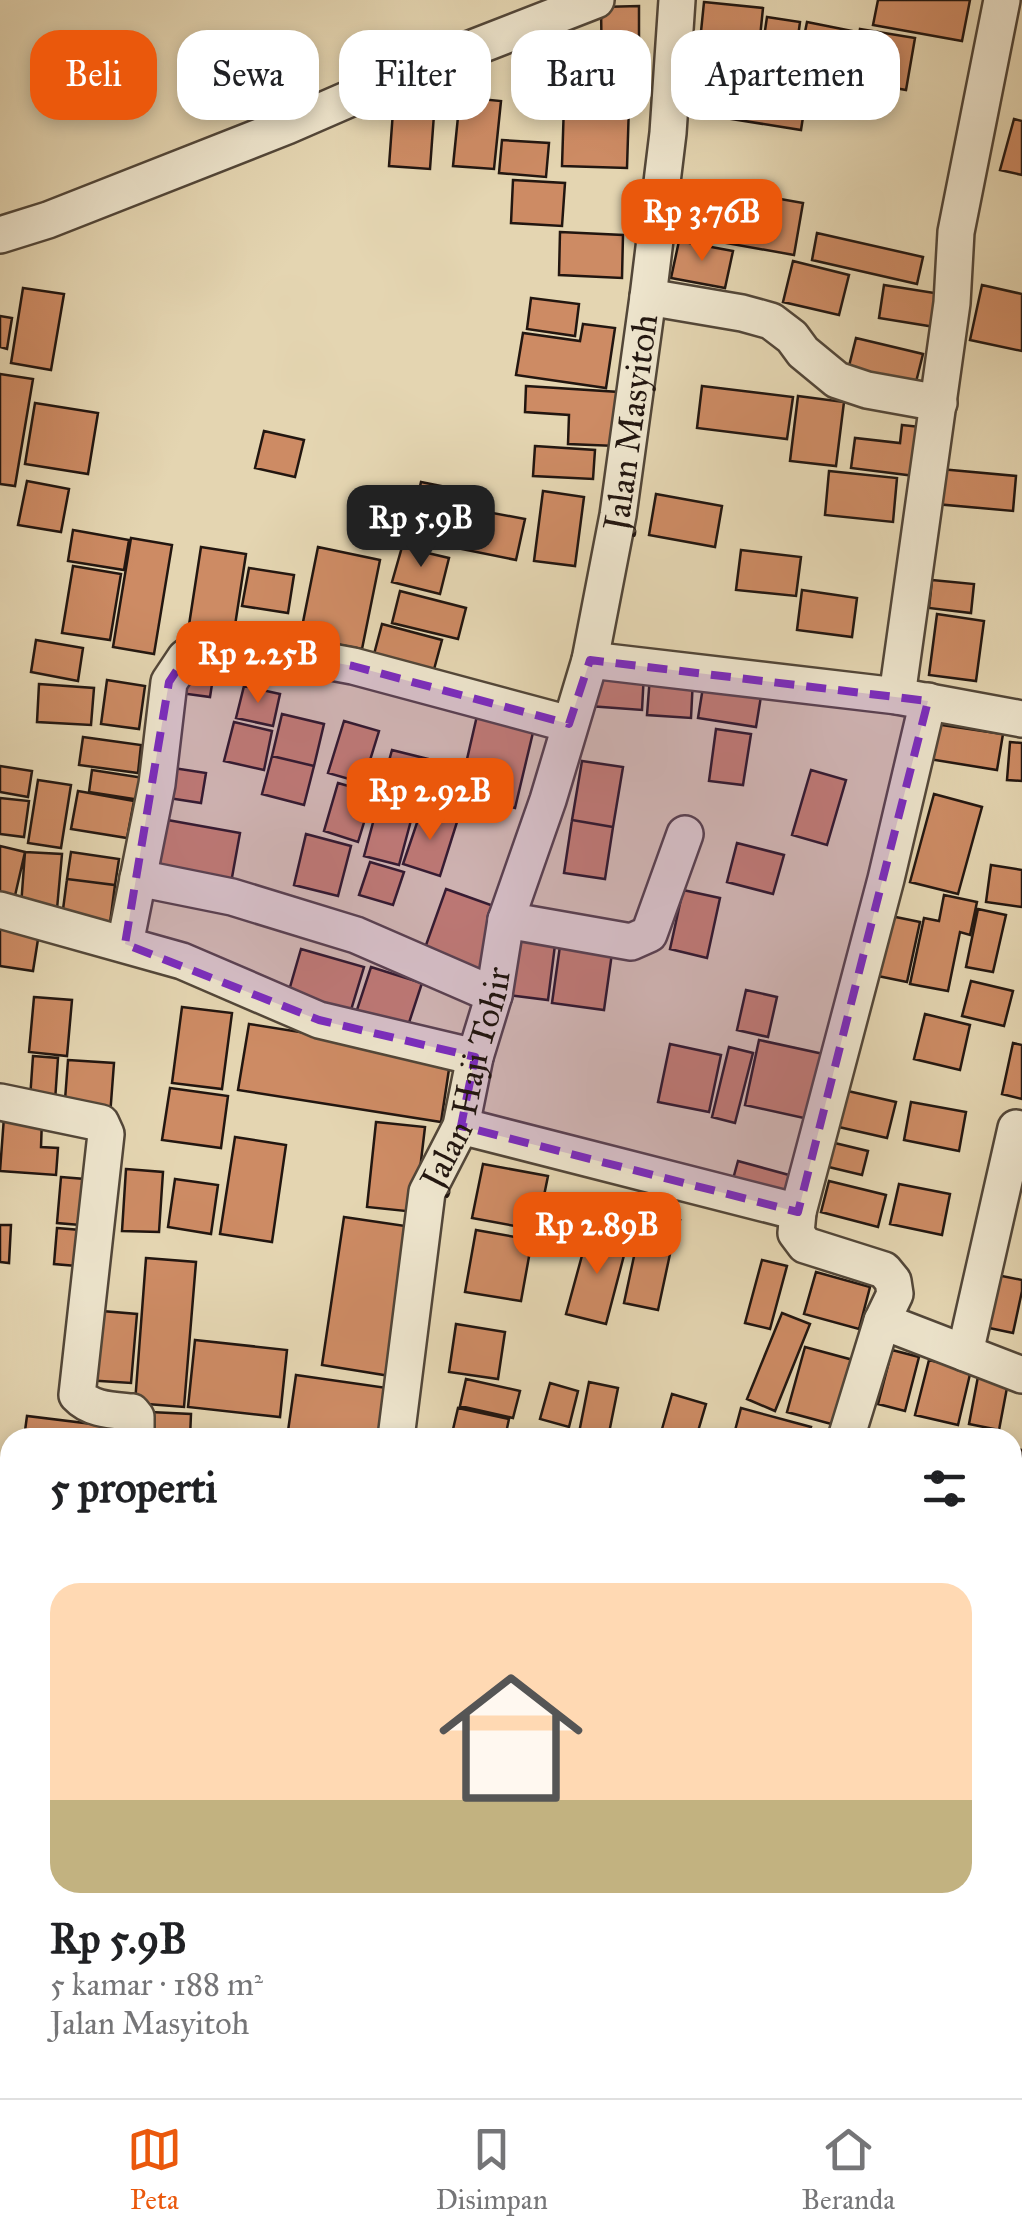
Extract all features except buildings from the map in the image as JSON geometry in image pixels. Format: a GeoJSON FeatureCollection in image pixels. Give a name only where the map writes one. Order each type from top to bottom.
{"type":"FeatureCollection","features":[{"type":"Feature","properties":{"kind":"street"},"geometry":{"type":"LineString","coordinates":[[0,235],[269,134],[411,72],[596,0]]}},
{"type":"Feature","properties":{"kind":"street","name":"Jalan Masyitoh"},"geometry":{"type":"LineString","coordinates":[[569,724],[590,660],[618,515],[668,133],[678,0]]}},
{"type":"Feature","properties":{"kind":"street"},"geometry":{"type":"LineString","coordinates":[[849,1428],[882,1321],[895,1294],[893,1281],[884,1270],[804,1246],[796,1233],[798,1212],[886,879],[913,699],[956,232],[1002,0]]}},
{"type":"Feature","properties":{"kind":"street"},"geometry":{"type":"LineString","coordinates":[[648,296],[771,321],[837,380],[867,390],[938,403]]}},
{"type":"Feature","properties":{"kind":"street"},"geometry":{"type":"LineString","coordinates":[[125,944],[156,784],[169,682],[185,658],[199,647],[224,642],[353,666],[569,724]]}},
{"type":"Feature","properties":{"kind":"street"},"geometry":{"type":"LineString","coordinates":[[590,660],[913,699],[1022,719]]}},
{"type":"Feature","properties":{"kind":"street","name":"Jalan Haji Tohir"},"geometry":{"type":"LineString","coordinates":[[397,1428],[427,1192],[461,1126],[475,1057],[494,995],[506,920],[548,800],[569,724]]}},
{"type":"Feature","properties":{"kind":"street"},"geometry":{"type":"LineString","coordinates":[[506,920],[631,942],[649,934],[684,834]]}},
{"type":"Feature","properties":{"kind":"street"},"geometry":{"type":"LineString","coordinates":[[138,878],[232,897],[356,935],[494,995]]}},
{"type":"Feature","properties":{"kind":"street"},"geometry":{"type":"LineString","coordinates":[[0,910],[182,961],[319,1020],[475,1057]]}},
{"type":"Feature","properties":{"kind":"street"},"geometry":{"type":"LineString","coordinates":[[0,1102],[101,1124],[106,1134],[76,1395],[94,1407],[132,1412],[136,1428]]}},
{"type":"Feature","properties":{"kind":"street"},"geometry":{"type":"LineString","coordinates":[[461,1126],[798,1212]]}},
{"type":"Feature","properties":{"kind":"street"},"geometry":{"type":"LineString","coordinates":[[965,1353],[1016,1128]]}},
{"type":"Feature","properties":{"kind":"street"},"geometry":{"type":"LineString","coordinates":[[882,1321],[1022,1375]]}},
{"type":"Feature","properties":{"kind":"highlighted area"},"geometry":{"type":"Polygon","coordinates":[[[224,642],[353,666],[569,724],[590,660],[928,701],[798,1212],[461,1126],[475,1057],[319,1020],[125,944],[169,682],[185,658],[224,642]]]}}]}
